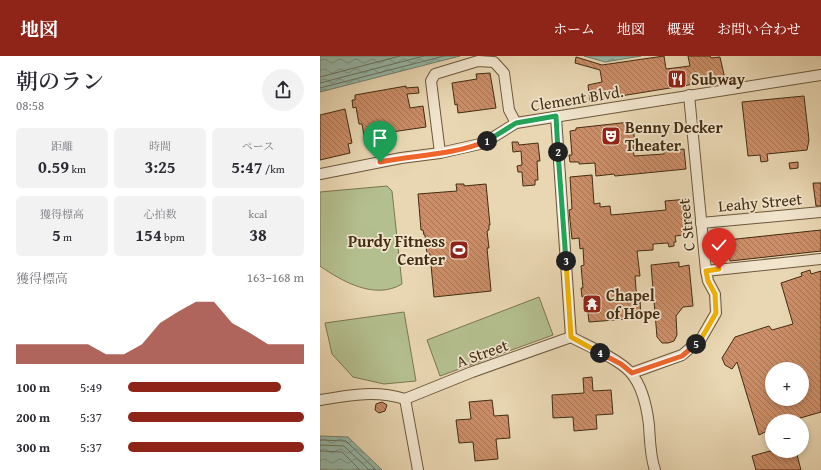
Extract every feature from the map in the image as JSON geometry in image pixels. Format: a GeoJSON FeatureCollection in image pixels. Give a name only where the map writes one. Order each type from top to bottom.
{"type":"FeatureCollection","features":[{"type":"Feature","properties":{"kind":"street"},"geometry":{"type":"LineString","coordinates":[[440,153],[431,81],[435,74],[478,62],[494,62],[504,73],[509,110],[516,123]]}},
{"type":"Feature","properties":{"kind":"street","name":"Clement Blvd."},"geometry":{"type":"LineString","coordinates":[[320,174],[402,158],[440,153],[480,144],[516,123],[689,95],[821,76]]}},
{"type":"Feature","properties":{"kind":"street","name":"C Street"},"geometry":{"type":"LineString","coordinates":[[632,373],[682,356],[701,339],[716,313],[715,294],[708,281],[706,271],[689,95]]}},
{"type":"Feature","properties":{"kind":"street"},"geometry":{"type":"LineString","coordinates":[[556,116],[571,337],[621,364],[632,373],[644,397],[652,463],[655,470]]}},
{"type":"Feature","properties":{"kind":"street","name":"Leahy Street"},"geometry":{"type":"LineString","coordinates":[[701,222],[821,212]]}},
{"type":"Feature","properties":{"kind":"street"},"geometry":{"type":"LineString","coordinates":[[706,271],[821,259]]}},
{"type":"Feature","properties":{"kind":"street","name":"A Street"},"geometry":{"type":"LineString","coordinates":[[406,399],[472,372],[571,337]]}},
{"type":"Feature","properties":{"kind":"street"},"geometry":{"type":"LineString","coordinates":[[320,400],[360,394],[385,394],[406,399],[418,470]]}},
{"type":"Feature","properties":{"kind":"green space"},"geometry":{"type":"Polygon","coordinates":[[[387,186],[392,191],[402,284],[392,288],[370,290],[349,283],[320,266],[320,192],[387,186]]]}},
{"type":"Feature","properties":{"kind":"green space"},"geometry":{"type":"Polygon","coordinates":[[[539,297],[553,335],[440,376],[427,340],[539,297]]]}},
{"type":"Feature","properties":{"kind":"green space"},"geometry":{"type":"Polygon","coordinates":[[[404,312],[416,381],[384,384],[353,377],[332,354],[325,323],[404,312]]]}},
{"type":"Feature","properties":{"kind":"water"},"geometry":{"type":"Polygon","coordinates":[[[320,56],[460,56],[320,92],[320,56]]]}},
{"type":"Feature","properties":{"kind":"water"},"geometry":{"type":"Polygon","coordinates":[[[584,56],[641,56],[605,62],[584,56]]]}},
{"type":"Feature","properties":{"kind":"water"},"geometry":{"type":"Polygon","coordinates":[[[320,436],[348,437],[382,470],[320,470],[320,436]]]}},
{"type":"Feature","properties":{"kind":"building"},"geometry":{"type":"Polygon","coordinates":[[[664,56],[666,69],[690,66],[688,56],[710,56],[711,58],[720,57],[725,79],[590,101],[588,85],[602,82],[600,70],[575,63],[576,57],[602,65],[664,56]]]}},
{"type":"Feature","properties":{"kind":"building"},"geometry":{"type":"Polygon","coordinates":[[[490,73],[496,108],[458,113],[457,104],[455,105],[452,83],[477,79],[476,74],[490,73]]]}},
{"type":"Feature","properties":{"kind":"building"},"geometry":{"type":"Polygon","coordinates":[[[406,86],[406,88],[418,87],[419,93],[407,94],[410,108],[423,106],[426,127],[364,136],[362,124],[359,124],[356,107],[353,108],[352,100],[355,100],[355,95],[406,86]]]}},
{"type":"Feature","properties":{"kind":"building"},"geometry":{"type":"Polygon","coordinates":[[[804,96],[809,140],[807,150],[767,154],[768,161],[761,162],[760,155],[748,156],[742,102],[804,96]]]}},
{"type":"Feature","properties":{"kind":"building"},"geometry":{"type":"Polygon","coordinates":[[[345,109],[352,143],[348,144],[350,153],[320,160],[320,115],[345,109]]]}},
{"type":"Feature","properties":{"kind":"building"},"geometry":{"type":"Polygon","coordinates":[[[630,122],[630,125],[633,125],[635,145],[633,145],[634,156],[664,154],[664,151],[684,149],[686,169],[615,176],[614,174],[596,176],[595,163],[579,164],[579,162],[570,162],[569,155],[572,155],[570,131],[576,130],[576,128],[630,122]]]}},
{"type":"Feature","properties":{"kind":"building"},"geometry":{"type":"Polygon","coordinates":[[[512,142],[518,142],[519,145],[538,143],[540,161],[537,161],[538,180],[535,180],[535,185],[523,186],[522,172],[518,172],[517,166],[522,165],[521,151],[513,152],[512,142]]]}},
{"type":"Feature","properties":{"kind":"building"},"geometry":{"type":"Polygon","coordinates":[[[798,162],[798,168],[790,169],[789,163],[798,162]]]}},
{"type":"Feature","properties":{"kind":"building"},"geometry":{"type":"Polygon","coordinates":[[[592,175],[594,204],[600,203],[600,207],[610,206],[611,215],[666,210],[665,201],[689,199],[693,234],[675,236],[676,242],[674,242],[674,246],[669,247],[668,243],[653,244],[653,250],[637,251],[640,276],[635,276],[637,301],[640,300],[641,318],[589,322],[586,296],[582,297],[581,288],[583,288],[581,266],[584,265],[583,248],[580,249],[579,238],[572,239],[569,210],[572,209],[570,177],[592,175]]]}},
{"type":"Feature","properties":{"kind":"building"},"geometry":{"type":"Polygon","coordinates":[[[813,183],[821,183],[821,206],[816,206],[813,183]]]}},
{"type":"Feature","properties":{"kind":"building"},"geometry":{"type":"Polygon","coordinates":[[[456,184],[464,184],[464,186],[486,184],[490,225],[489,230],[487,231],[489,248],[487,248],[491,291],[434,297],[430,254],[427,254],[425,235],[423,230],[421,230],[418,194],[457,191],[456,184]]]}},
{"type":"Feature","properties":{"kind":"building"},"geometry":{"type":"Polygon","coordinates":[[[821,230],[821,251],[730,261],[729,252],[725,252],[725,245],[728,245],[727,240],[821,230]]]}},
{"type":"Feature","properties":{"kind":"building"},"geometry":{"type":"Polygon","coordinates":[[[679,262],[679,267],[689,265],[693,306],[683,307],[676,316],[677,335],[674,341],[662,343],[657,337],[651,265],[679,262]]]}},
{"type":"Feature","properties":{"kind":"building"},"geometry":{"type":"Polygon","coordinates":[[[810,270],[811,274],[821,271],[821,412],[809,415],[809,414],[765,414],[765,432],[759,435],[737,362],[732,369],[725,365],[722,358],[735,337],[769,326],[772,330],[793,324],[781,283],[802,276],[801,273],[810,270]]]}},
{"type":"Feature","properties":{"kind":"building"},"geometry":{"type":"Polygon","coordinates":[[[592,377],[593,391],[611,390],[613,414],[596,415],[597,429],[574,431],[573,417],[553,418],[552,395],[584,393],[583,378],[592,377]]]}},
{"type":"Feature","properties":{"kind":"building"},"geometry":{"type":"Polygon","coordinates":[[[492,400],[494,416],[508,415],[510,438],[496,439],[498,459],[475,461],[473,442],[459,443],[456,420],[471,419],[469,402],[492,400]]]}},
{"type":"Feature","properties":{"kind":"building"},"geometry":{"type":"Polygon","coordinates":[[[382,402],[387,405],[385,411],[379,413],[375,410],[376,404],[382,402]]]}},
{"type":"Feature","properties":{"kind":"building"},"geometry":{"type":"Polygon","coordinates":[[[765,452],[765,458],[798,458],[801,470],[756,470],[752,456],[765,452]]]}},
{"type":"Feature","properties":{"kind":"place","name":"Subway"},"geometry":{"type":"Point","coordinates":[677,79]}},
{"type":"Feature","properties":{"kind":"place","name":"Benny Decker Theater"},"geometry":{"type":"Point","coordinates":[611,136]}},
{"type":"Feature","properties":{"kind":"place","name":"Purdy Fitness Center"},"geometry":{"type":"Point","coordinates":[459,250]}},
{"type":"Feature","properties":{"kind":"place","name":"Chapel of Hope"},"geometry":{"type":"Point","coordinates":[592,304]}},
{"type":"Feature","properties":{"kind":"route"},"geometry":{"type":"LineString","coordinates":[[380,162],[440,153],[480,144],[516,123],[556,116],[571,337],[621,364],[632,373],[682,356],[701,339],[716,313],[715,294],[708,281],[706,271],[719,269]]}}]}
